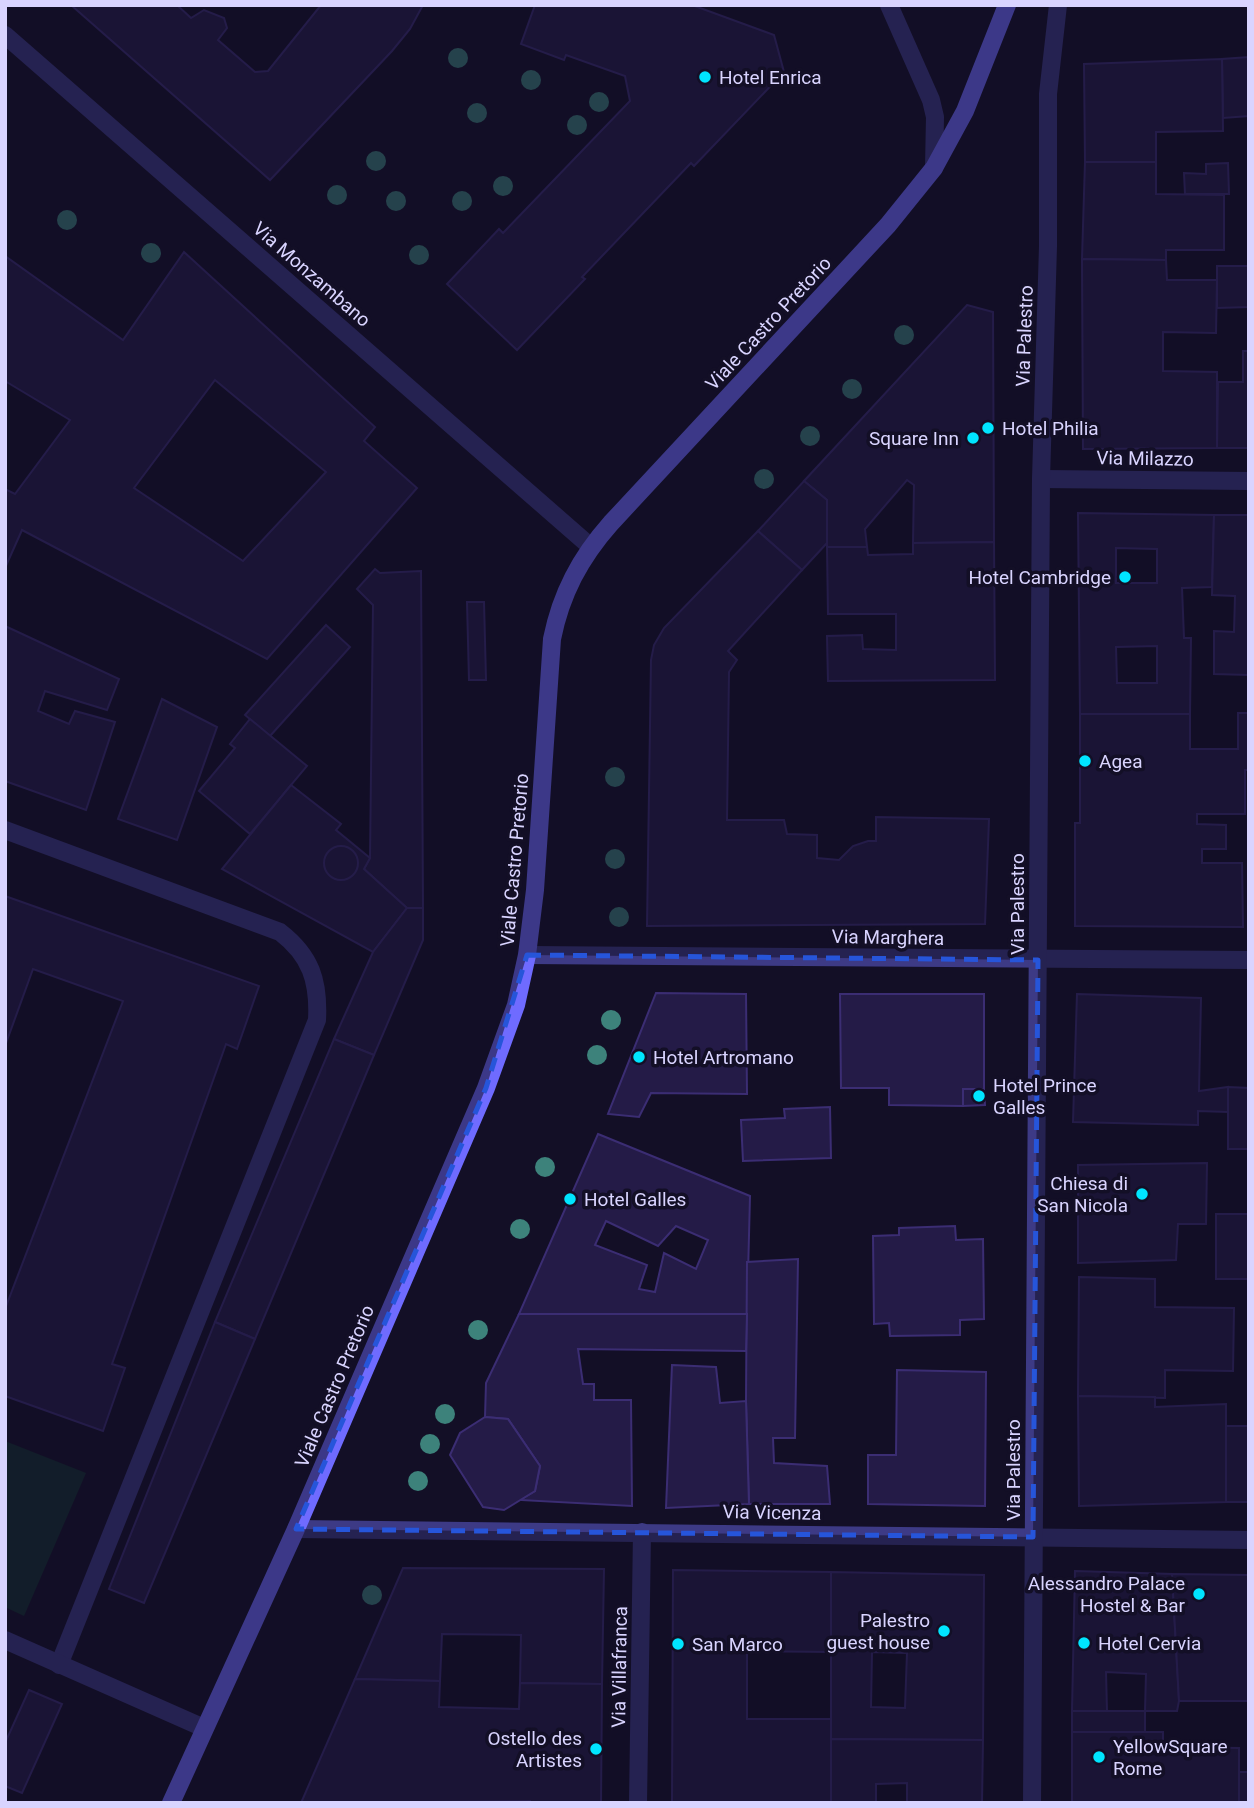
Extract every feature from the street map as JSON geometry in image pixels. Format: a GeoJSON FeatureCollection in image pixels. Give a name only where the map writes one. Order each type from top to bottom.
{"type":"FeatureCollection","features":[{"type":"Feature","properties":{"kind":"main road","name":"Viale Castro Pretorio"},"geometry":{"type":"LineString","coordinates":[[171,1803],[296,1529],[486,1088],[516,1005],[527,955],[540,830],[552,639],[559,608],[570,581],[592,547],[620,513],[888,225],[934,169],[965,111],[1007,5]]}},
{"type":"Feature","properties":{"kind":"street"},"geometry":{"type":"LineString","coordinates":[[889,5],[935,117],[934,169]]}},
{"type":"Feature","properties":{"kind":"street","name":"Via Palestro"},"geometry":{"type":"LineString","coordinates":[[1032,1803],[1041,479],[1048,246],[1048,94],[1058,5]]}},
{"type":"Feature","properties":{"kind":"street","name":"Via Monzambano"},"geometry":{"type":"LineString","coordinates":[[5,35],[592,547]]}},
{"type":"Feature","properties":{"kind":"street","name":"Via Milazzo"},"geometry":{"type":"LineString","coordinates":[[1041,479],[1249,481]]}},
{"type":"Feature","properties":{"kind":"street"},"geometry":{"type":"LineString","coordinates":[[5,830],[280,932],[297,944],[308,961],[318,1001],[317,1020],[59,1665]]}},
{"type":"Feature","properties":{"kind":"street","name":"Via Marghera"},"geometry":{"type":"LineString","coordinates":[[527,955],[1249,960]]}},
{"type":"Feature","properties":{"kind":"street","name":"Via Vicenza"},"geometry":{"type":"LineString","coordinates":[[296,1529],[1249,1540]]}},
{"type":"Feature","properties":{"kind":"street","name":"Via Villafranca"},"geometry":{"type":"LineString","coordinates":[[638,1803],[642,1532]]}},
{"type":"Feature","properties":{"kind":"street"},"geometry":{"type":"LineString","coordinates":[[5,1640],[204,1728]]}},
{"type":"Feature","properties":{"kind":"highlighted area"},"geometry":{"type":"Polygon","coordinates":[[[527,955],[1038,960],[1033,1537],[296,1529],[486,1088],[527,955]]]}},
{"type":"Feature","properties":{"kind":"green space"},"geometry":{"type":"Polygon","coordinates":[[[5,1441],[86,1473],[24,1616],[5,1607],[5,1441]]]}},
{"type":"Feature","properties":{"kind":"building"},"geometry":{"type":"Polygon","coordinates":[[[71,5],[177,5],[191,18],[204,10],[224,18],[227,28],[218,40],[255,72],[268,71],[321,5],[423,5],[410,29],[392,51],[270,180],[71,5]]]}},
{"type":"Feature","properties":{"kind":"building"},"geometry":{"type":"Polygon","coordinates":[[[535,5],[692,5],[774,35],[784,72],[694,166],[691,163],[582,277],[585,279],[517,350],[447,284],[499,229],[503,233],[630,101],[625,76],[566,55],[564,60],[521,44],[535,5]]]}},
{"type":"Feature","properties":{"kind":"building"},"geometry":{"type":"Polygon","coordinates":[[[1249,57],[1249,116],[1223,118],[1222,59],[1249,57]]]}},
{"type":"Feature","properties":{"kind":"building"},"geometry":{"type":"Polygon","coordinates":[[[1222,59],[1223,131],[1156,132],[1156,162],[1085,162],[1084,64],[1222,59]]]}},
{"type":"Feature","properties":{"kind":"building"},"geometry":{"type":"Polygon","coordinates":[[[1085,162],[1156,162],[1156,194],[1224,195],[1224,250],[1166,250],[1166,260],[1082,259],[1085,162]]]}},
{"type":"Feature","properties":{"kind":"building"},"geometry":{"type":"Polygon","coordinates":[[[1228,163],[1229,194],[1185,194],[1184,173],[1206,174],[1206,164],[1228,163]]]}},
{"type":"Feature","properties":{"kind":"building"},"geometry":{"type":"Polygon","coordinates":[[[184,252],[375,427],[364,441],[417,488],[267,659],[22,530],[5,568],[5,489],[15,494],[70,420],[5,381],[5,256],[123,340],[184,252]],[[215,380],[134,488],[243,561],[326,472],[215,380]]]}},
{"type":"Feature","properties":{"kind":"building"},"geometry":{"type":"Polygon","coordinates":[[[1082,259],[1166,260],[1167,280],[1217,280],[1216,333],[1163,332],[1163,371],[1217,372],[1217,448],[1083,449],[1082,259]]]}},
{"type":"Feature","properties":{"kind":"building"},"geometry":{"type":"Polygon","coordinates":[[[1217,266],[1249,266],[1249,307],[1217,308],[1217,266]]]}},
{"type":"Feature","properties":{"kind":"building"},"geometry":{"type":"Polygon","coordinates":[[[967,305],[993,312],[994,542],[913,543],[914,485],[907,480],[865,529],[867,547],[827,547],[827,500],[804,481],[967,305]]]}},
{"type":"Feature","properties":{"kind":"building"},"geometry":{"type":"Polygon","coordinates":[[[1243,351],[1249,351],[1249,448],[1217,448],[1218,382],[1243,382],[1243,351]]]}},
{"type":"Feature","properties":{"kind":"building"},"geometry":{"type":"Polygon","coordinates":[[[804,481],[827,500],[827,543],[802,570],[758,531],[804,481]]]}},
{"type":"Feature","properties":{"kind":"building"},"geometry":{"type":"Polygon","coordinates":[[[1078,513],[1214,515],[1212,587],[1182,588],[1184,638],[1191,638],[1190,714],[1080,714],[1078,513]],[[1116,548],[1116,583],[1157,583],[1157,549],[1116,548]],[[1157,646],[1116,647],[1117,683],[1157,683],[1157,646]]]}},
{"type":"Feature","properties":{"kind":"building"},"geometry":{"type":"Polygon","coordinates":[[[1214,515],[1249,515],[1249,675],[1214,674],[1214,631],[1234,632],[1235,596],[1212,595],[1214,515]]]}},
{"type":"Feature","properties":{"kind":"building"},"geometry":{"type":"Polygon","coordinates":[[[758,531],[802,570],[728,651],[737,660],[729,672],[727,820],[784,820],[787,834],[817,835],[817,858],[839,860],[853,846],[876,841],[876,817],[989,819],[985,924],[647,926],[651,660],[654,645],[664,628],[758,531]]]}},
{"type":"Feature","properties":{"kind":"building"},"geometry":{"type":"Polygon","coordinates":[[[994,542],[995,680],[828,681],[827,636],[862,635],[863,649],[896,650],[896,614],[828,614],[827,547],[867,547],[868,555],[913,554],[913,543],[994,542]]]}},
{"type":"Feature","properties":{"kind":"building"},"geometry":{"type":"Polygon","coordinates":[[[375,569],[380,573],[421,571],[423,908],[407,908],[364,869],[370,858],[373,605],[357,589],[375,569]]]}},
{"type":"Feature","properties":{"kind":"building"},"geometry":{"type":"Polygon","coordinates":[[[467,602],[484,602],[486,680],[469,680],[467,602]]]}},
{"type":"Feature","properties":{"kind":"building"},"geometry":{"type":"Polygon","coordinates":[[[326,625],[350,647],[270,736],[245,715],[326,625]]]}},
{"type":"Feature","properties":{"kind":"building"},"geometry":{"type":"Polygon","coordinates":[[[5,626],[119,679],[107,710],[45,691],[38,711],[69,724],[75,711],[115,722],[86,810],[5,781],[5,626]]]}},
{"type":"Feature","properties":{"kind":"building"},"geometry":{"type":"Polygon","coordinates":[[[162,699],[217,727],[177,840],[118,819],[162,699]]]}},
{"type":"Feature","properties":{"kind":"building"},"geometry":{"type":"Polygon","coordinates":[[[1238,713],[1249,713],[1249,770],[1245,770],[1245,814],[1197,814],[1197,824],[1226,825],[1226,849],[1202,849],[1202,863],[1242,863],[1243,927],[1075,926],[1075,823],[1080,823],[1080,714],[1190,714],[1190,749],[1238,749],[1238,713]]]}},
{"type":"Feature","properties":{"kind":"building"},"geometry":{"type":"Polygon","coordinates":[[[250,719],[307,766],[250,834],[199,791],[235,748],[230,744],[250,719]]]}},
{"type":"Feature","properties":{"kind":"building"},"geometry":{"type":"Polygon","coordinates":[[[291,785],[341,824],[336,830],[370,858],[364,869],[407,908],[373,952],[222,869],[291,785]]]}},
{"type":"Feature","properties":{"kind":"building"},"geometry":{"type":"Polygon","coordinates":[[[341,846],[353,851],[358,863],[353,875],[341,880],[329,875],[324,863],[329,851],[341,846]]]}},
{"type":"Feature","properties":{"kind":"building"},"geometry":{"type":"Polygon","coordinates":[[[5,896],[259,986],[237,1049],[226,1044],[112,1364],[125,1368],[103,1431],[5,1396],[5,1309],[123,1001],[33,969],[5,1046],[5,896]]]}},
{"type":"Feature","properties":{"kind":"building"},"geometry":{"type":"Polygon","coordinates":[[[407,908],[423,908],[423,940],[374,1055],[334,1039],[373,952],[407,908]]]}},
{"type":"Feature","properties":{"kind":"building"},"geometry":{"type":"Polygon","coordinates":[[[656,993],[746,994],[747,1094],[651,1093],[639,1117],[608,1114],[656,993]]]}},
{"type":"Feature","properties":{"kind":"building"},"geometry":{"type":"Polygon","coordinates":[[[840,994],[984,994],[984,1089],[963,1089],[963,1106],[889,1105],[889,1088],[841,1088],[840,994]]]}},
{"type":"Feature","properties":{"kind":"building"},"geometry":{"type":"Polygon","coordinates":[[[1077,994],[1201,998],[1199,1091],[1228,1087],[1228,1112],[1198,1111],[1198,1125],[1073,1122],[1077,994]]]}},
{"type":"Feature","properties":{"kind":"building"},"geometry":{"type":"Polygon","coordinates":[[[334,1039],[374,1055],[255,1339],[215,1322],[334,1039]]]}},
{"type":"Feature","properties":{"kind":"building"},"geometry":{"type":"Polygon","coordinates":[[[1228,1087],[1249,1088],[1249,1149],[1228,1149],[1228,1087]]]}},
{"type":"Feature","properties":{"kind":"building"},"geometry":{"type":"Polygon","coordinates":[[[963,1089],[984,1089],[985,1105],[963,1106],[963,1089]]]}},
{"type":"Feature","properties":{"kind":"building"},"geometry":{"type":"Polygon","coordinates":[[[830,1107],[831,1158],[743,1161],[741,1120],[785,1118],[784,1109],[830,1107]]]}},
{"type":"Feature","properties":{"kind":"building"},"geometry":{"type":"Polygon","coordinates":[[[598,1134],[750,1196],[747,1314],[519,1314],[598,1134]],[[606,1221],[595,1245],[647,1265],[639,1289],[655,1292],[664,1253],[696,1269],[708,1240],[676,1226],[658,1246],[606,1221]]]}},
{"type":"Feature","properties":{"kind":"building","name":"Chiesa di San Nicola"},"geometry":{"type":"Polygon","coordinates":[[[1207,1163],[1206,1224],[1178,1224],[1176,1260],[1078,1263],[1078,1165],[1207,1163]]]}},
{"type":"Feature","properties":{"kind":"building"},"geometry":{"type":"Polygon","coordinates":[[[1216,1214],[1249,1214],[1249,1279],[1216,1279],[1216,1214]]]}},
{"type":"Feature","properties":{"kind":"building"},"geometry":{"type":"Polygon","coordinates":[[[955,1226],[956,1240],[983,1239],[984,1319],[960,1320],[960,1335],[890,1336],[889,1323],[874,1324],[873,1236],[899,1235],[899,1228],[955,1226]]]}},
{"type":"Feature","properties":{"kind":"building"},"geometry":{"type":"Polygon","coordinates":[[[798,1259],[795,1438],[773,1438],[774,1463],[827,1466],[830,1504],[749,1504],[746,1401],[747,1262],[798,1259]]]}},
{"type":"Feature","properties":{"kind":"building"},"geometry":{"type":"Polygon","coordinates":[[[1079,1277],[1155,1279],[1155,1307],[1234,1308],[1233,1371],[1165,1370],[1165,1398],[1078,1396],[1079,1277]]]}},
{"type":"Feature","properties":{"kind":"building"},"geometry":{"type":"Polygon","coordinates":[[[519,1314],[747,1314],[746,1351],[578,1349],[583,1384],[594,1384],[594,1400],[631,1400],[632,1506],[520,1500],[535,1491],[540,1466],[508,1419],[485,1417],[486,1383],[519,1314]]]}},
{"type":"Feature","properties":{"kind":"building"},"geometry":{"type":"Polygon","coordinates":[[[215,1322],[255,1339],[144,1603],[109,1589],[215,1322]]]}},
{"type":"Feature","properties":{"kind":"building"},"geometry":{"type":"Polygon","coordinates":[[[672,1365],[716,1367],[720,1403],[746,1401],[749,1504],[666,1508],[672,1365]]]}},
{"type":"Feature","properties":{"kind":"building"},"geometry":{"type":"Polygon","coordinates":[[[897,1370],[986,1372],[985,1506],[868,1504],[868,1455],[896,1455],[897,1370]]]}},
{"type":"Feature","properties":{"kind":"building"},"geometry":{"type":"Polygon","coordinates":[[[1078,1396],[1155,1397],[1155,1407],[1226,1404],[1226,1502],[1079,1506],[1078,1396]]]}},
{"type":"Feature","properties":{"kind":"building"},"geometry":{"type":"Polygon","coordinates":[[[485,1417],[508,1419],[540,1466],[535,1491],[504,1510],[483,1507],[450,1455],[460,1433],[485,1417]]]}},
{"type":"Feature","properties":{"kind":"building"},"geometry":{"type":"Polygon","coordinates":[[[1226,1426],[1249,1426],[1249,1502],[1226,1502],[1226,1426]]]}},
{"type":"Feature","properties":{"kind":"building"},"geometry":{"type":"Polygon","coordinates":[[[403,1568],[604,1569],[602,1684],[520,1683],[521,1635],[442,1634],[440,1681],[355,1679],[403,1568]]]}},
{"type":"Feature","properties":{"kind":"building"},"geometry":{"type":"Polygon","coordinates":[[[673,1570],[831,1572],[831,1652],[747,1651],[747,1719],[831,1719],[831,1803],[672,1803],[673,1570]]]}},
{"type":"Feature","properties":{"kind":"building"},"geometry":{"type":"Polygon","coordinates":[[[1075,1571],[1172,1574],[1179,1701],[1177,1711],[1145,1711],[1146,1674],[1106,1672],[1107,1711],[1072,1711],[1075,1571]]]}},
{"type":"Feature","properties":{"kind":"building"},"geometry":{"type":"Polygon","coordinates":[[[831,1572],[984,1575],[983,1740],[831,1739],[831,1572]],[[872,1652],[871,1707],[905,1708],[907,1653],[872,1652]]]}},
{"type":"Feature","properties":{"kind":"building"},"geometry":{"type":"Polygon","coordinates":[[[1172,1574],[1249,1575],[1249,1701],[1179,1701],[1172,1574]]]}},
{"type":"Feature","properties":{"kind":"building"},"geometry":{"type":"Polygon","coordinates":[[[355,1679],[440,1681],[439,1707],[519,1709],[520,1683],[602,1684],[601,1803],[301,1803],[355,1679]]]}},
{"type":"Feature","properties":{"kind":"building"},"geometry":{"type":"Polygon","coordinates":[[[29,1690],[62,1704],[22,1793],[5,1786],[5,1743],[29,1690]]]}},
{"type":"Feature","properties":{"kind":"building"},"geometry":{"type":"Polygon","coordinates":[[[1072,1711],[1145,1711],[1145,1732],[1072,1732],[1072,1711]]]}},
{"type":"Feature","properties":{"kind":"building"},"geometry":{"type":"Polygon","coordinates":[[[1072,1732],[1163,1732],[1163,1747],[1239,1748],[1239,1803],[1072,1803],[1072,1732]]]}},
{"type":"Feature","properties":{"kind":"building"},"geometry":{"type":"Polygon","coordinates":[[[831,1739],[983,1740],[982,1803],[907,1803],[907,1783],[876,1784],[876,1803],[831,1803],[831,1739]]]}},
{"type":"Feature","properties":{"kind":"building"},"geometry":{"type":"Polygon","coordinates":[[[1239,1772],[1249,1772],[1249,1803],[1239,1803],[1239,1772]]]}},
{"type":"Feature","properties":{"kind":"place","name":"Hotel Enrica"},"geometry":{"type":"Point","coordinates":[705,77]}},
{"type":"Feature","properties":{"kind":"place","name":"Hotel Philia"},"geometry":{"type":"Point","coordinates":[988,428]}},
{"type":"Feature","properties":{"kind":"place","name":"Square Inn"},"geometry":{"type":"Point","coordinates":[973,438]}},
{"type":"Feature","properties":{"kind":"place","name":"Hotel Cambridge"},"geometry":{"type":"Point","coordinates":[1125,577]}},
{"type":"Feature","properties":{"kind":"place","name":"Agea"},"geometry":{"type":"Point","coordinates":[1085,761]}},
{"type":"Feature","properties":{"kind":"place","name":"Hotel Artromano"},"geometry":{"type":"Point","coordinates":[639,1057]}},
{"type":"Feature","properties":{"kind":"place","name":"Hotel Prince Galles"},"geometry":{"type":"Point","coordinates":[979,1096]}},
{"type":"Feature","properties":{"kind":"place","name":"Chiesa di San Nicola"},"geometry":{"type":"Point","coordinates":[1142,1194]}},
{"type":"Feature","properties":{"kind":"place","name":"Hotel Galles"},"geometry":{"type":"Point","coordinates":[570,1199]}},
{"type":"Feature","properties":{"kind":"place","name":"Alessandro Palace Hostel & Bar"},"geometry":{"type":"Point","coordinates":[1199,1594]}},
{"type":"Feature","properties":{"kind":"place","name":"Palestro guest house"},"geometry":{"type":"Point","coordinates":[944,1631]}},
{"type":"Feature","properties":{"kind":"place","name":"Hotel Cervia"},"geometry":{"type":"Point","coordinates":[1084,1643]}},
{"type":"Feature","properties":{"kind":"place","name":"San Marco"},"geometry":{"type":"Point","coordinates":[678,1644]}},
{"type":"Feature","properties":{"kind":"place","name":"Ostello des Artistes"},"geometry":{"type":"Point","coordinates":[596,1749]}},
{"type":"Feature","properties":{"kind":"place","name":"YellowSquare Rome"},"geometry":{"type":"Point","coordinates":[1099,1757]}}]}
